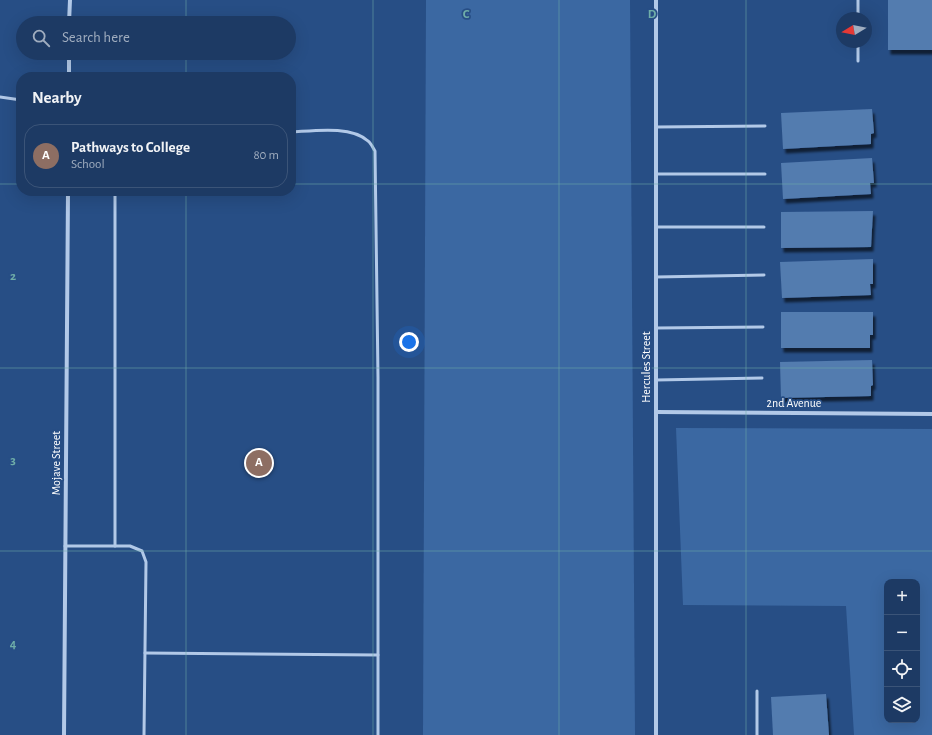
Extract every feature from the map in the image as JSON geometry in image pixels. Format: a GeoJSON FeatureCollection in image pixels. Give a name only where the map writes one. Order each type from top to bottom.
{"type":"FeatureCollection","features":[{"type":"Feature","properties":{"kind":"street"},"geometry":{"type":"LineString","coordinates":[[69,16],[70,0]]}},
{"type":"Feature","properties":{"kind":"street","name":"Hercules Street"},"geometry":{"type":"LineString","coordinates":[[656,0],[656,735]]}},
{"type":"Feature","properties":{"kind":"street"},"geometry":{"type":"LineString","coordinates":[[69,60],[69,72]]}},
{"type":"Feature","properties":{"kind":"street","name":"Mojave Street"},"geometry":{"type":"LineString","coordinates":[[64,735],[68,196]]}},
{"type":"Feature","properties":{"kind":"street","name":"2nd Avenue"},"geometry":{"type":"LineString","coordinates":[[656,412],[932,414]]}},
{"type":"Feature","properties":{"kind":"lane"},"geometry":{"type":"LineString","coordinates":[[858,0],[858,12]]}},
{"type":"Feature","properties":{"kind":"lane"},"geometry":{"type":"LineString","coordinates":[[858,48],[858,60]]}},
{"type":"Feature","properties":{"kind":"lane"},"geometry":{"type":"LineString","coordinates":[[0,97],[16,99]]}},
{"type":"Feature","properties":{"kind":"lane"},"geometry":{"type":"LineString","coordinates":[[656,127],[765,126]]}},
{"type":"Feature","properties":{"kind":"lane"},"geometry":{"type":"LineString","coordinates":[[296,132],[345,131],[359,135],[368,141],[375,151],[378,385],[378,735]]}},
{"type":"Feature","properties":{"kind":"lane"},"geometry":{"type":"LineString","coordinates":[[656,174],[764,174]]}},
{"type":"Feature","properties":{"kind":"lane"},"geometry":{"type":"LineString","coordinates":[[115,196],[115,546]]}},
{"type":"Feature","properties":{"kind":"lane"},"geometry":{"type":"LineString","coordinates":[[656,227],[764,227]]}},
{"type":"Feature","properties":{"kind":"lane"},"geometry":{"type":"LineString","coordinates":[[656,277],[764,275]]}},
{"type":"Feature","properties":{"kind":"lane"},"geometry":{"type":"LineString","coordinates":[[656,328],[763,327]]}},
{"type":"Feature","properties":{"kind":"lane"},"geometry":{"type":"LineString","coordinates":[[656,380],[762,378]]}},
{"type":"Feature","properties":{"kind":"lane"},"geometry":{"type":"LineString","coordinates":[[65,546],[130,546],[142,551],[146,562],[144,735]]}},
{"type":"Feature","properties":{"kind":"lane"},"geometry":{"type":"LineString","coordinates":[[145,653],[378,655]]}},
{"type":"Feature","properties":{"kind":"lane"},"geometry":{"type":"LineString","coordinates":[[757,691],[757,735]]}},
{"type":"Feature","properties":{"kind":"shaded area"},"geometry":{"type":"Polygon","coordinates":[[[426,0],[630,0],[635,735],[423,735],[426,0]]]}},
{"type":"Feature","properties":{"kind":"shaded area"},"geometry":{"type":"Polygon","coordinates":[[[676,428],[932,429],[932,735],[854,735],[846,606],[683,605],[676,428]]]}},
{"type":"Feature","properties":{"kind":"building"},"geometry":{"type":"Polygon","coordinates":[[[888,0],[932,0],[932,50],[888,50],[888,0]]]}},
{"type":"Feature","properties":{"kind":"building"},"geometry":{"type":"Polygon","coordinates":[[[872,109],[874,133],[871,134],[871,144],[783,149],[781,113],[872,109]]]}},
{"type":"Feature","properties":{"kind":"building"},"geometry":{"type":"Polygon","coordinates":[[[872,158],[874,183],[870,183],[871,194],[783,199],[781,163],[872,158]]]}},
{"type":"Feature","properties":{"kind":"building"},"geometry":{"type":"Polygon","coordinates":[[[873,211],[871,247],[781,248],[781,212],[873,211]]]}},
{"type":"Feature","properties":{"kind":"building"},"geometry":{"type":"Polygon","coordinates":[[[873,259],[873,284],[870,284],[871,295],[782,298],[780,262],[873,259]]]}},
{"type":"Feature","properties":{"kind":"building"},"geometry":{"type":"Polygon","coordinates":[[[781,312],[873,312],[873,335],[870,335],[870,348],[781,348],[781,312]]]}},
{"type":"Feature","properties":{"kind":"building"},"geometry":{"type":"Polygon","coordinates":[[[872,360],[873,385],[871,386],[871,396],[781,398],[780,362],[872,360]]]}},
{"type":"Feature","properties":{"kind":"building"},"geometry":{"type":"Polygon","coordinates":[[[826,694],[829,735],[773,735],[771,697],[826,694]]]}},
{"type":"Feature","properties":{"kind":"place","name":"Pathways to College"},"geometry":{"type":"Point","coordinates":[259,463]}}]}
